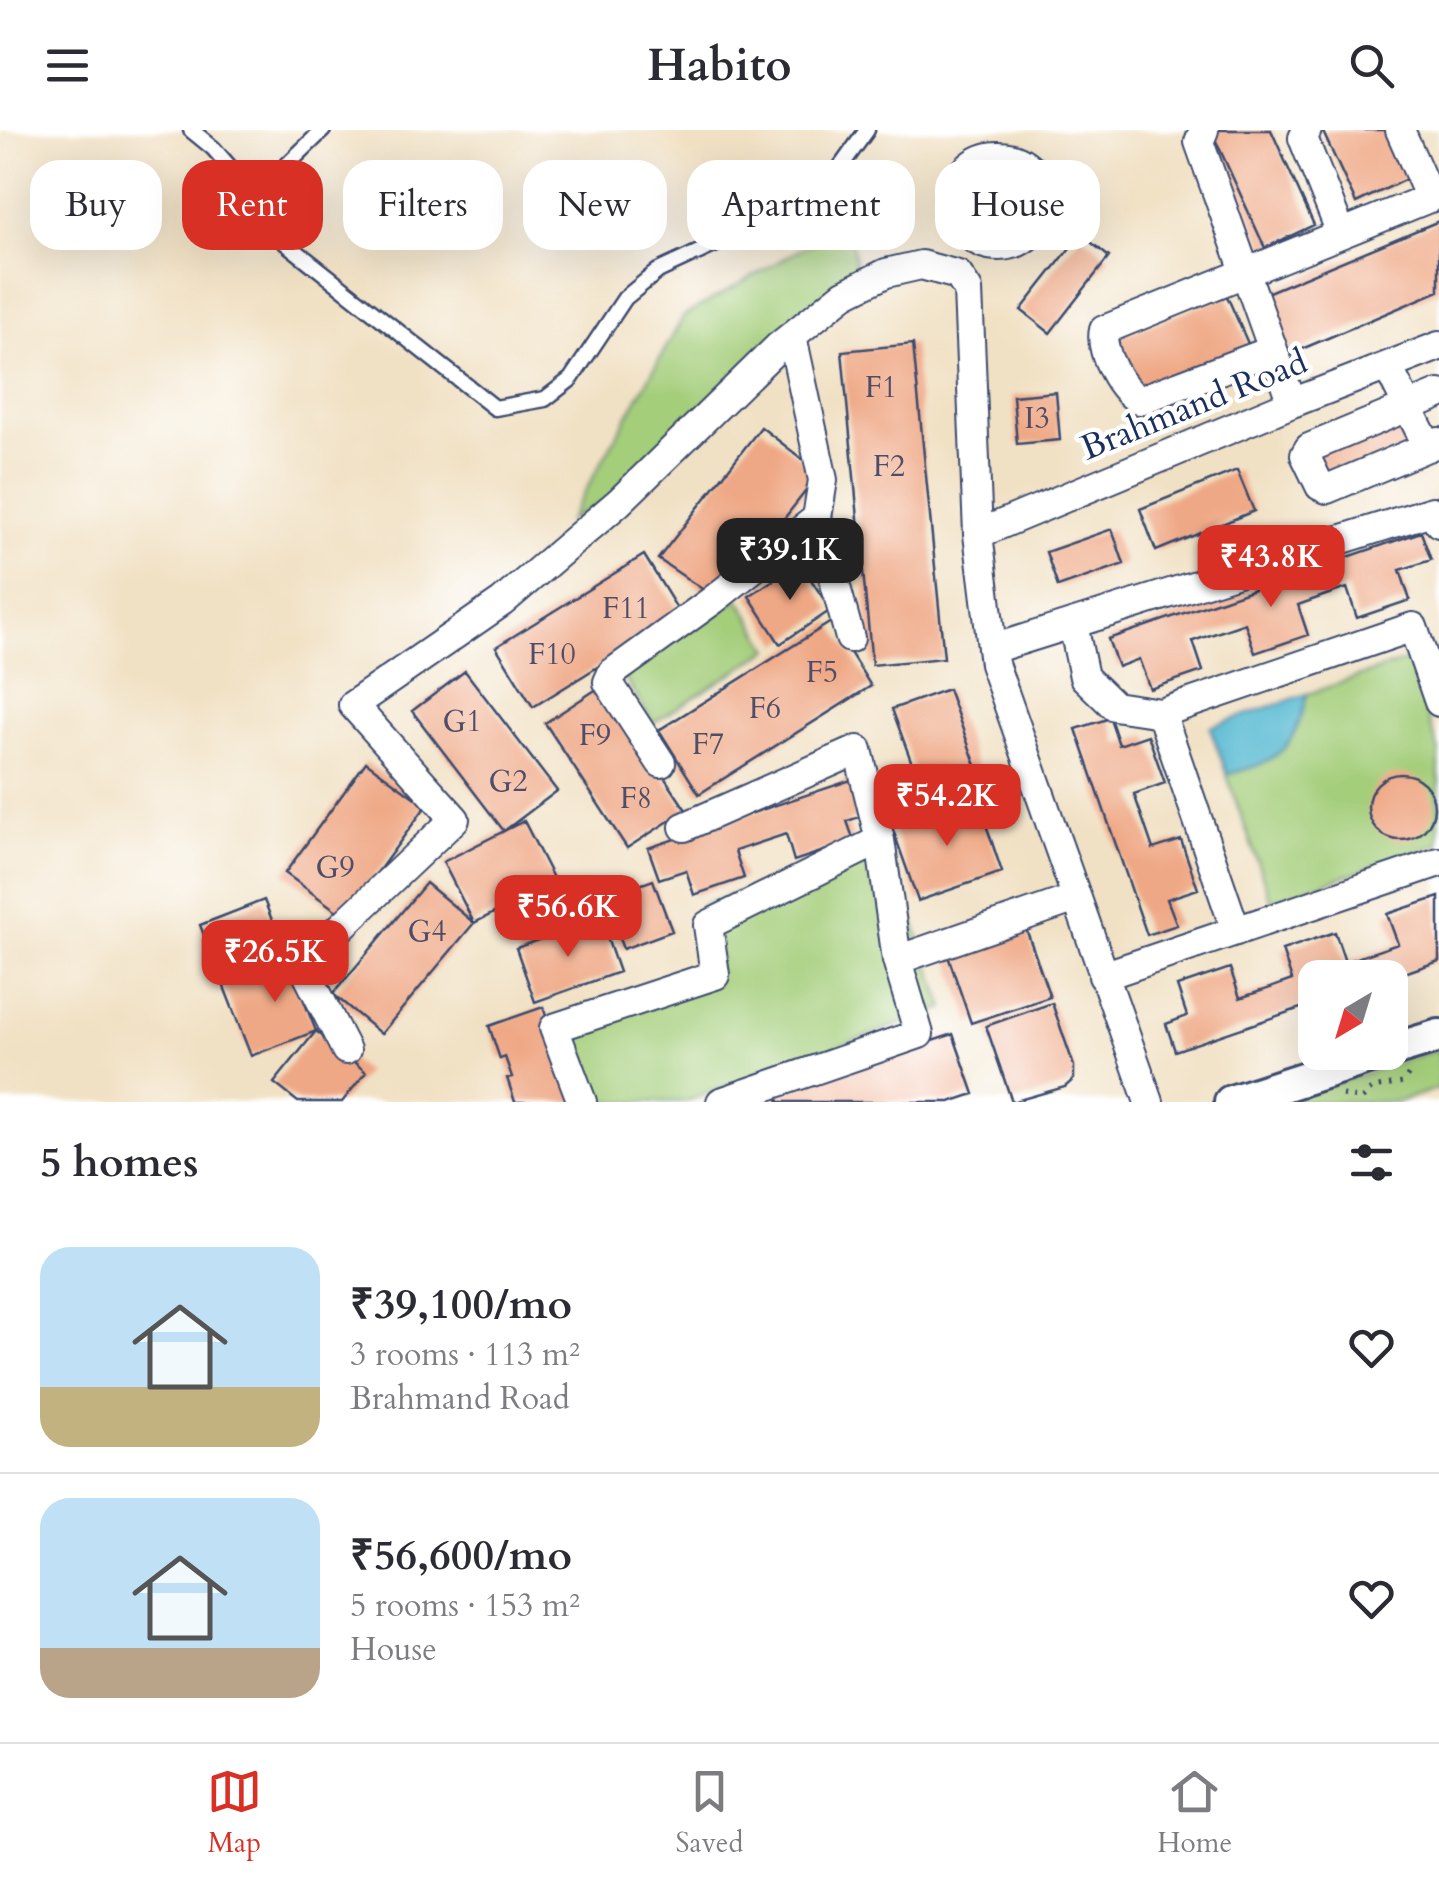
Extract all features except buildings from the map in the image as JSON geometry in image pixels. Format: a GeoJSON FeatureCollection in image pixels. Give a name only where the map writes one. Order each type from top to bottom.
{"type":"FeatureCollection","features":[{"type":"Feature","properties":{"kind":"street"},"geometry":{"type":"LineString","coordinates":[[1204,130],[1200,142],[1292,403]]}},
{"type":"Feature","properties":{"kind":"street"},"geometry":{"type":"LineString","coordinates":[[1273,350],[1140,400],[1127,394],[1101,340],[1104,330],[1434,196],[1400,130]]}},
{"type":"Feature","properties":{"kind":"street"},"geometry":{"type":"LineString","coordinates":[[1302,133],[1341,234]]}},
{"type":"Feature","properties":{"kind":"street"},"geometry":{"type":"LineString","coordinates":[[968,290],[993,250]]}},
{"type":"Feature","properties":{"kind":"street"},"geometry":{"type":"LineString","coordinates":[[346,1050],[302,964],[455,818],[353,706],[502,602],[619,502],[792,336],[844,294],[886,274],[922,265],[958,275],[968,290],[978,534],[994,664],[1149,1102]]}},
{"type":"Feature","properties":{"kind":"street"},"geometry":{"type":"LineString","coordinates":[[792,336],[823,480],[817,518],[850,638]]}},
{"type":"Feature","properties":{"kind":"street","name":"Brahmand Road"},"geometry":{"type":"LineString","coordinates":[[978,534],[1439,346]]}},
{"type":"Feature","properties":{"kind":"street"},"geometry":{"type":"LineString","coordinates":[[1388,367],[1408,407],[1434,444],[1327,489],[1320,486],[1305,456],[1309,448],[1408,407],[1439,394]]}},
{"type":"Feature","properties":{"kind":"street"},"geometry":{"type":"LineString","coordinates":[[992,649],[1432,511],[1439,523]]}},
{"type":"Feature","properties":{"kind":"street"},"geometry":{"type":"LineString","coordinates":[[661,762],[608,682],[612,673],[817,518]]}},
{"type":"Feature","properties":{"kind":"street"},"geometry":{"type":"LineString","coordinates":[[1073,624],[1084,678],[1114,706],[1161,713],[1413,627],[1439,702]]}},
{"type":"Feature","properties":{"kind":"street"},"geometry":{"type":"LineString","coordinates":[[1161,713],[1236,931]]}},
{"type":"Feature","properties":{"kind":"street"},"geometry":{"type":"LineString","coordinates":[[684,826],[858,750],[880,840],[897,960],[919,1034],[739,1099]]}},
{"type":"Feature","properties":{"kind":"street"},"geometry":{"type":"LineString","coordinates":[[582,1102],[554,1028],[715,975],[708,925],[880,840]]}},
{"type":"Feature","properties":{"kind":"street"},"geometry":{"type":"LineString","coordinates":[[1104,976],[1439,862]]}},
{"type":"Feature","properties":{"kind":"street"},"geometry":{"type":"LineString","coordinates":[[897,960],[1076,898]]}},
{"type":"Feature","properties":{"kind":"street"},"geometry":{"type":"LineString","coordinates":[[1408,1053],[1439,1036]]}},
{"type":"Feature","properties":{"kind":"street"},"geometry":{"type":"LineString","coordinates":[[1231,1102],[1352,1070]]}},
{"type":"Feature","properties":{"kind":"lane"},"geometry":{"type":"LineString","coordinates":[[192,130],[224,160]]}},
{"type":"Feature","properties":{"kind":"lane"},"geometry":{"type":"LineString","coordinates":[[293,160],[323,130]]}},
{"type":"Feature","properties":{"kind":"lane"},"geometry":{"type":"LineString","coordinates":[[295,250],[495,408],[546,399],[571,379],[625,298],[636,288],[658,270],[727,239],[839,169],[867,130]]}},
{"type":"Feature","properties":{"kind":"path"},"geometry":{"type":"LineString","coordinates":[[1332,1102],[1344,1095],[1362,1099],[1372,1088],[1403,1083],[1409,1074],[1406,1070]]}},
{"type":"Feature","properties":{"kind":"green space"},"geometry":{"type":"Polygon","coordinates":[[[799,250],[853,250],[858,277],[612,497],[569,520],[684,316],[799,250]]]}},
{"type":"Feature","properties":{"kind":"green space"},"geometry":{"type":"Polygon","coordinates":[[[739,599],[770,649],[653,723],[621,673],[739,599]]]}},
{"type":"Feature","properties":{"kind":"green space"},"geometry":{"type":"Polygon","coordinates":[[[1408,660],[1439,751],[1439,844],[1271,901],[1210,727],[1408,660]]]}},
{"type":"Feature","properties":{"kind":"green space"},"geometry":{"type":"Polygon","coordinates":[[[884,840],[945,1008],[684,1102],[594,1102],[563,1018],[720,960],[701,906],[884,840]]]}},
{"type":"Feature","properties":{"kind":"green space"},"geometry":{"type":"Polygon","coordinates":[[[1439,1049],[1439,1088],[1397,1102],[1278,1102],[1375,1070],[1408,1070],[1408,1059],[1439,1049]]]}},
{"type":"Feature","properties":{"kind":"water"},"geometry":{"type":"Polygon","coordinates":[[[1307,694],[1297,727],[1282,750],[1260,765],[1227,774],[1210,727],[1307,694]]]}}]}
